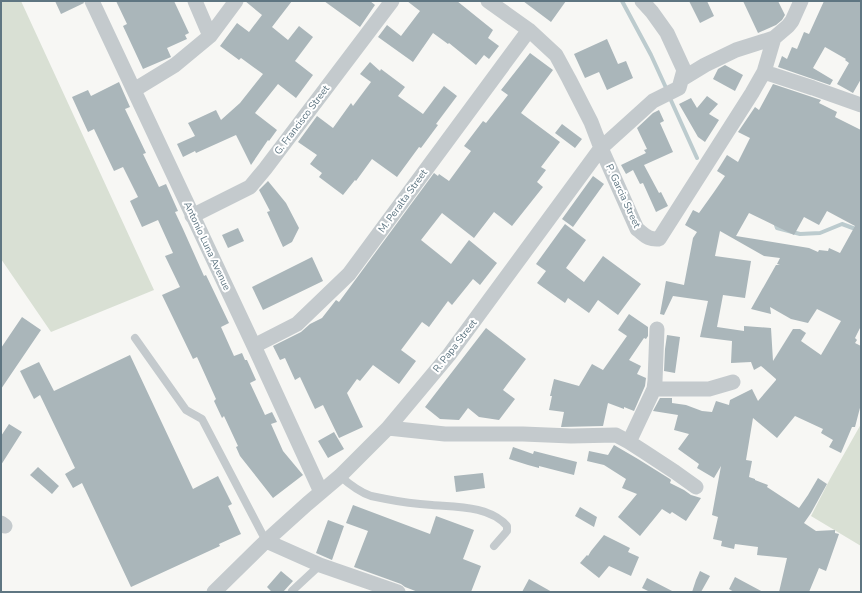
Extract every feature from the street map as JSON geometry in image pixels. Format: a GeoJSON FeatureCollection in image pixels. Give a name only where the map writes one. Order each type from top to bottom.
{"type":"FeatureCollection","features":[{"type":"Feature","properties":{"kind":"street","name":"Antonio Luna Avenue"},"geometry":{"type":"LineString","coordinates":[[92,1],[321,492]]}},
{"type":"Feature","properties":{"kind":"street"},"geometry":{"type":"LineString","coordinates":[[195,1],[210,36]]}},
{"type":"Feature","properties":{"kind":"street"},"geometry":{"type":"LineString","coordinates":[[134,90],[175,65],[210,36],[236,1]]}},
{"type":"Feature","properties":{"kind":"street","name":"G. Francisco Street"},"geometry":{"type":"LineString","coordinates":[[192,216],[250,187],[392,1]]}},
{"type":"Feature","properties":{"kind":"street","name":"P. Garcia Street"},"geometry":{"type":"LineString","coordinates":[[488,1],[529,30],[556,55],[591,122],[637,229],[652,239],[659,238],[752,93],[764,72],[774,38]]}},
{"type":"Feature","properties":{"kind":"street"},"geometry":{"type":"LineString","coordinates":[[642,1],[652,12],[666,33],[684,70],[680,84]]}},
{"type":"Feature","properties":{"kind":"street"},"geometry":{"type":"LineString","coordinates":[[774,38],[792,21],[801,1]]}},
{"type":"Feature","properties":{"kind":"street","name":"M. Peralta Street"},"geometry":{"type":"LineString","coordinates":[[254,346],[297,324],[349,274],[529,30]]}},
{"type":"Feature","properties":{"kind":"street","name":"R. Papa Street"},"geometry":{"type":"LineString","coordinates":[[214,592],[266,541],[340,476],[388,428],[449,355],[601,148],[653,101],[705,66],[736,50],[774,38]]}},
{"type":"Feature","properties":{"kind":"street"},"geometry":{"type":"LineString","coordinates":[[764,72],[861,105]]}},
{"type":"Feature","properties":{"kind":"street"},"geometry":{"type":"LineString","coordinates":[[628,442],[654,389],[657,329]]}},
{"type":"Feature","properties":{"kind":"street"},"geometry":{"type":"LineString","coordinates":[[654,389],[709,389],[733,382]]}},
{"type":"Feature","properties":{"kind":"street"},"geometry":{"type":"LineString","coordinates":[[388,428],[445,434],[522,434],[571,436],[616,435],[696,487]]}},
{"type":"Feature","properties":{"kind":"street"},"geometry":{"type":"LineString","coordinates":[[266,541],[380,590],[398,592]]}},
{"type":"Feature","properties":{"kind":"lane"},"geometry":{"type":"LineString","coordinates":[[135,338],[186,410],[202,419],[266,541]]}},
{"type":"Feature","properties":{"kind":"lane"},"geometry":{"type":"LineString","coordinates":[[340,476],[353,487],[371,496],[403,502],[484,511],[504,521],[507,526],[507,531],[494,546]]}},
{"type":"Feature","properties":{"kind":"lane"},"geometry":{"type":"LineString","coordinates":[[292,591],[320,565]]}},
{"type":"Feature","properties":{"kind":"shaded area"},"geometry":{"type":"Polygon","coordinates":[[[1,1],[21,1],[154,290],[51,332],[1,259],[1,1]]]}},
{"type":"Feature","properties":{"kind":"shaded area"},"geometry":{"type":"Polygon","coordinates":[[[861,424],[861,546],[811,516],[861,424]]]}},
{"type":"Feature","properties":{"kind":"building"},"geometry":{"type":"Polygon","coordinates":[[[55,1],[83,1],[84,3],[61,14],[55,1]]]}},
{"type":"Feature","properties":{"kind":"building"},"geometry":{"type":"Polygon","coordinates":[[[116,1],[174,1],[189,33],[185,35],[187,39],[167,48],[171,57],[143,69],[123,26],[127,24],[116,1]]]}},
{"type":"Feature","properties":{"kind":"building"},"geometry":{"type":"Polygon","coordinates":[[[245,1],[292,1],[272,27],[288,40],[299,26],[313,37],[295,61],[313,75],[296,98],[278,84],[255,113],[277,130],[269,141],[268,140],[251,165],[236,135],[196,153],[195,151],[183,157],[177,144],[195,136],[188,123],[216,110],[221,120],[240,103],[263,74],[241,58],[239,60],[220,46],[237,23],[249,32],[262,15],[245,1]]]}},
{"type":"Feature","properties":{"kind":"building"},"geometry":{"type":"Polygon","coordinates":[[[324,1],[370,1],[375,5],[360,27],[324,1]]]}},
{"type":"Feature","properties":{"kind":"building"},"geometry":{"type":"Polygon","coordinates":[[[407,1],[457,1],[493,30],[488,38],[499,46],[489,59],[484,55],[476,65],[449,43],[448,44],[433,33],[413,62],[378,37],[387,25],[401,36],[420,11],[407,1]]]}},
{"type":"Feature","properties":{"kind":"building"},"geometry":{"type":"Polygon","coordinates":[[[523,1],[566,1],[551,22],[523,1]]]}},
{"type":"Feature","properties":{"kind":"building"},"geometry":{"type":"Polygon","coordinates":[[[689,1],[707,1],[714,16],[700,23],[689,1]]]}},
{"type":"Feature","properties":{"kind":"building"},"geometry":{"type":"Polygon","coordinates":[[[743,1],[778,1],[785,15],[776,25],[758,33],[743,1]]]}},
{"type":"Feature","properties":{"kind":"building"},"geometry":{"type":"Polygon","coordinates":[[[824,1],[861,1],[861,79],[853,93],[837,84],[849,63],[845,60],[846,59],[825,47],[813,68],[833,80],[830,85],[778,67],[782,56],[787,59],[792,47],[797,49],[804,32],[809,34],[824,1]]]}},
{"type":"Feature","properties":{"kind":"building"},"geometry":{"type":"Polygon","coordinates":[[[607,39],[618,64],[626,61],[633,78],[607,90],[599,72],[585,78],[574,54],[607,39]]]}},
{"type":"Feature","properties":{"kind":"building"},"geometry":{"type":"Polygon","coordinates":[[[530,53],[553,70],[521,113],[560,142],[541,167],[546,170],[537,182],[543,187],[512,226],[494,212],[474,238],[442,213],[421,240],[451,264],[469,240],[497,263],[480,285],[473,279],[452,305],[448,301],[429,327],[422,322],[401,350],[416,361],[399,384],[373,365],[360,381],[357,379],[347,393],[363,427],[339,438],[323,405],[315,409],[300,377],[295,380],[285,358],[280,360],[273,346],[301,332],[310,324],[322,318],[336,300],[339,302],[434,173],[438,176],[439,174],[449,181],[471,151],[464,146],[483,121],[486,123],[508,95],[501,90],[530,53]]]}},
{"type":"Feature","properties":{"kind":"building"},"geometry":{"type":"Polygon","coordinates":[[[370,62],[380,71],[381,69],[405,87],[398,96],[423,114],[444,86],[457,96],[436,124],[438,125],[421,148],[419,147],[397,177],[372,159],[356,181],[355,180],[343,195],[319,177],[322,173],[310,164],[317,155],[298,142],[317,116],[333,128],[351,103],[353,106],[371,82],[360,74],[370,62]]]}},
{"type":"Feature","properties":{"kind":"building"},"geometry":{"type":"Polygon","coordinates":[[[725,65],[743,75],[735,91],[713,79],[718,69],[725,65]]]}},
{"type":"Feature","properties":{"kind":"building"},"geometry":{"type":"Polygon","coordinates":[[[119,82],[130,107],[125,109],[146,153],[143,154],[159,187],[166,184],[178,211],[175,212],[204,276],[206,275],[229,323],[221,327],[234,356],[242,353],[245,360],[247,360],[256,380],[250,383],[265,415],[272,412],[277,422],[271,424],[283,451],[303,475],[273,498],[240,456],[236,447],[238,446],[224,416],[222,418],[214,401],[216,399],[197,357],[193,359],[162,295],[180,287],[165,256],[173,253],[158,220],[142,227],[130,201],[138,197],[123,167],[114,171],[94,129],[88,132],[72,97],[88,90],[91,96],[119,82]]]}},
{"type":"Feature","properties":{"kind":"building"},"geometry":{"type":"Polygon","coordinates":[[[773,84],[821,100],[819,103],[837,112],[835,117],[861,130],[861,326],[855,338],[857,340],[855,343],[861,346],[861,404],[855,427],[852,427],[841,453],[829,447],[833,440],[821,433],[823,429],[795,416],[777,438],[753,418],[746,460],[752,461],[749,477],[768,485],[767,487],[799,508],[818,478],[827,484],[804,523],[816,531],[835,530],[835,533],[839,534],[826,571],[819,568],[809,592],[779,592],[787,558],[757,555],[758,547],[735,544],[734,549],[721,546],[722,541],[713,539],[718,517],[712,515],[721,466],[714,478],[697,468],[699,464],[678,449],[689,434],[674,430],[678,415],[653,411],[660,398],[672,398],[672,403],[686,405],[702,411],[712,412],[716,401],[729,405],[730,400],[752,389],[758,401],[776,380],[761,366],[754,370],[751,362],[731,363],[732,341],[700,337],[708,301],[673,296],[664,315],[660,314],[666,281],[684,285],[693,238],[697,232],[685,225],[693,210],[699,213],[725,176],[717,171],[727,155],[738,162],[750,138],[738,132],[755,107],[759,110],[773,84]],[[827,211],[819,225],[804,217],[794,235],[749,213],[736,236],[809,248],[818,252],[819,250],[828,251],[829,248],[840,253],[855,226],[827,211]],[[720,231],[715,256],[751,261],[745,298],[723,295],[717,327],[744,331],[744,326],[771,328],[773,361],[793,329],[800,329],[806,333],[801,341],[821,355],[841,321],[817,309],[808,323],[791,319],[770,307],[771,314],[751,309],[776,265],[780,265],[777,264],[780,258],[764,256],[720,231]]]}},
{"type":"Feature","properties":{"kind":"building"},"geometry":{"type":"Polygon","coordinates":[[[707,96],[718,104],[709,114],[719,120],[705,142],[698,137],[679,104],[691,98],[697,108],[707,96]]]}},
{"type":"Feature","properties":{"kind":"building"},"geometry":{"type":"Polygon","coordinates":[[[659,110],[664,121],[660,123],[673,152],[644,165],[668,206],[656,212],[643,183],[640,184],[633,170],[626,174],[621,165],[646,153],[644,150],[647,149],[637,128],[653,113],[659,110]]]}},
{"type":"Feature","properties":{"kind":"building"},"geometry":{"type":"Polygon","coordinates":[[[562,124],[582,139],[575,148],[555,133],[562,124]]]}},
{"type":"Feature","properties":{"kind":"building"},"geometry":{"type":"Polygon","coordinates":[[[593,176],[604,184],[573,227],[562,219],[593,176]]]}},
{"type":"Feature","properties":{"kind":"building"},"geometry":{"type":"Polygon","coordinates":[[[268,181],[286,203],[299,228],[292,242],[283,247],[267,212],[270,211],[259,190],[268,181]]]}},
{"type":"Feature","properties":{"kind":"building"},"geometry":{"type":"Polygon","coordinates":[[[565,224],[586,240],[566,268],[584,282],[603,256],[641,284],[618,315],[598,300],[589,313],[568,298],[565,303],[537,283],[546,271],[536,264],[565,224]]]}},
{"type":"Feature","properties":{"kind":"building"},"geometry":{"type":"Polygon","coordinates":[[[238,228],[244,241],[228,248],[222,235],[238,228]]]}},
{"type":"Feature","properties":{"kind":"building"},"geometry":{"type":"Polygon","coordinates":[[[312,257],[323,281],[263,310],[252,287],[312,257]]]}},
{"type":"Feature","properties":{"kind":"building"},"geometry":{"type":"Polygon","coordinates":[[[629,314],[648,327],[648,336],[646,339],[644,338],[629,360],[641,366],[637,374],[646,378],[645,386],[634,411],[608,403],[603,426],[561,427],[564,412],[549,410],[552,396],[550,396],[554,379],[579,386],[592,364],[603,370],[627,336],[618,330],[629,314]]]}},
{"type":"Feature","properties":{"kind":"building"},"geometry":{"type":"Polygon","coordinates":[[[22,317],[41,330],[1,389],[1,348],[22,317]]]}},
{"type":"Feature","properties":{"kind":"building"},"geometry":{"type":"Polygon","coordinates":[[[486,328],[526,359],[503,390],[515,399],[499,420],[479,417],[468,408],[459,420],[440,419],[425,407],[486,328]]]}},
{"type":"Feature","properties":{"kind":"building"},"geometry":{"type":"Polygon","coordinates":[[[667,335],[680,337],[675,373],[664,371],[667,335]]]}},
{"type":"Feature","properties":{"kind":"building"},"geometry":{"type":"Polygon","coordinates":[[[130,355],[193,489],[218,476],[232,504],[228,506],[241,534],[219,544],[220,546],[131,587],[82,483],[73,488],[65,474],[75,468],[40,395],[34,399],[20,371],[39,362],[54,391],[130,355]]]}},
{"type":"Feature","properties":{"kind":"building"},"geometry":{"type":"Polygon","coordinates":[[[9,424],[22,432],[1,465],[1,436],[9,424]]]}},
{"type":"Feature","properties":{"kind":"building"},"geometry":{"type":"Polygon","coordinates":[[[334,432],[344,449],[328,458],[318,441],[334,432]]]}},
{"type":"Feature","properties":{"kind":"building"},"geometry":{"type":"Polygon","coordinates":[[[614,445],[670,479],[670,483],[691,495],[701,498],[686,521],[672,512],[670,514],[662,509],[640,536],[618,517],[637,494],[622,488],[626,479],[604,465],[587,461],[589,451],[608,455],[614,445]]]}},
{"type":"Feature","properties":{"kind":"building"},"geometry":{"type":"Polygon","coordinates":[[[513,447],[533,454],[534,451],[577,462],[574,475],[539,466],[539,468],[509,459],[513,447]]]}},
{"type":"Feature","properties":{"kind":"building"},"geometry":{"type":"Polygon","coordinates":[[[38,467],[59,486],[52,494],[30,475],[38,467]]]}},
{"type":"Feature","properties":{"kind":"building"},"geometry":{"type":"Polygon","coordinates":[[[483,473],[485,488],[456,492],[454,476],[483,473]]]}},
{"type":"Feature","properties":{"kind":"building"},"geometry":{"type":"Polygon","coordinates":[[[353,505],[430,534],[436,516],[474,530],[463,559],[481,566],[471,592],[418,592],[401,584],[354,567],[368,531],[346,523],[353,505]]]}},
{"type":"Feature","properties":{"kind":"building"},"geometry":{"type":"Polygon","coordinates":[[[580,507],[597,517],[594,527],[575,516],[580,507]]]}},
{"type":"Feature","properties":{"kind":"building"},"geometry":{"type":"Polygon","coordinates":[[[328,520],[344,526],[332,560],[316,553],[328,520]]]}},
{"type":"Feature","properties":{"kind":"building"},"geometry":{"type":"Polygon","coordinates":[[[604,535],[630,548],[628,552],[639,557],[631,576],[609,566],[599,578],[580,563],[587,555],[588,556],[604,535]]]}},
{"type":"Feature","properties":{"kind":"building"},"geometry":{"type":"Polygon","coordinates":[[[281,571],[293,581],[283,592],[272,592],[267,587],[281,571]]]}},
{"type":"Feature","properties":{"kind":"building"},"geometry":{"type":"Polygon","coordinates":[[[700,571],[710,576],[701,592],[692,592],[696,580],[700,571]]]}},
{"type":"Feature","properties":{"kind":"building"},"geometry":{"type":"Polygon","coordinates":[[[735,577],[763,592],[734,592],[729,589],[735,577]]]}},
{"type":"Feature","properties":{"kind":"building"},"geometry":{"type":"Polygon","coordinates":[[[647,578],[674,592],[650,592],[642,588],[647,578]]]}},
{"type":"Feature","properties":{"kind":"building"},"geometry":{"type":"Polygon","coordinates":[[[529,579],[552,592],[522,592],[529,579]]]}},
{"type":"Feature","properties":{"kind":"waterway"},"geometry":{"type":"LineString","coordinates":[[622,1],[651,55],[667,90]]}},
{"type":"Feature","properties":{"kind":"waterway"},"geometry":{"type":"LineString","coordinates":[[669,96],[697,158]]}},
{"type":"Feature","properties":{"kind":"waterway"},"geometry":{"type":"LineString","coordinates":[[775,222],[777,228],[800,234],[820,233],[842,224],[861,231]]}}]}
